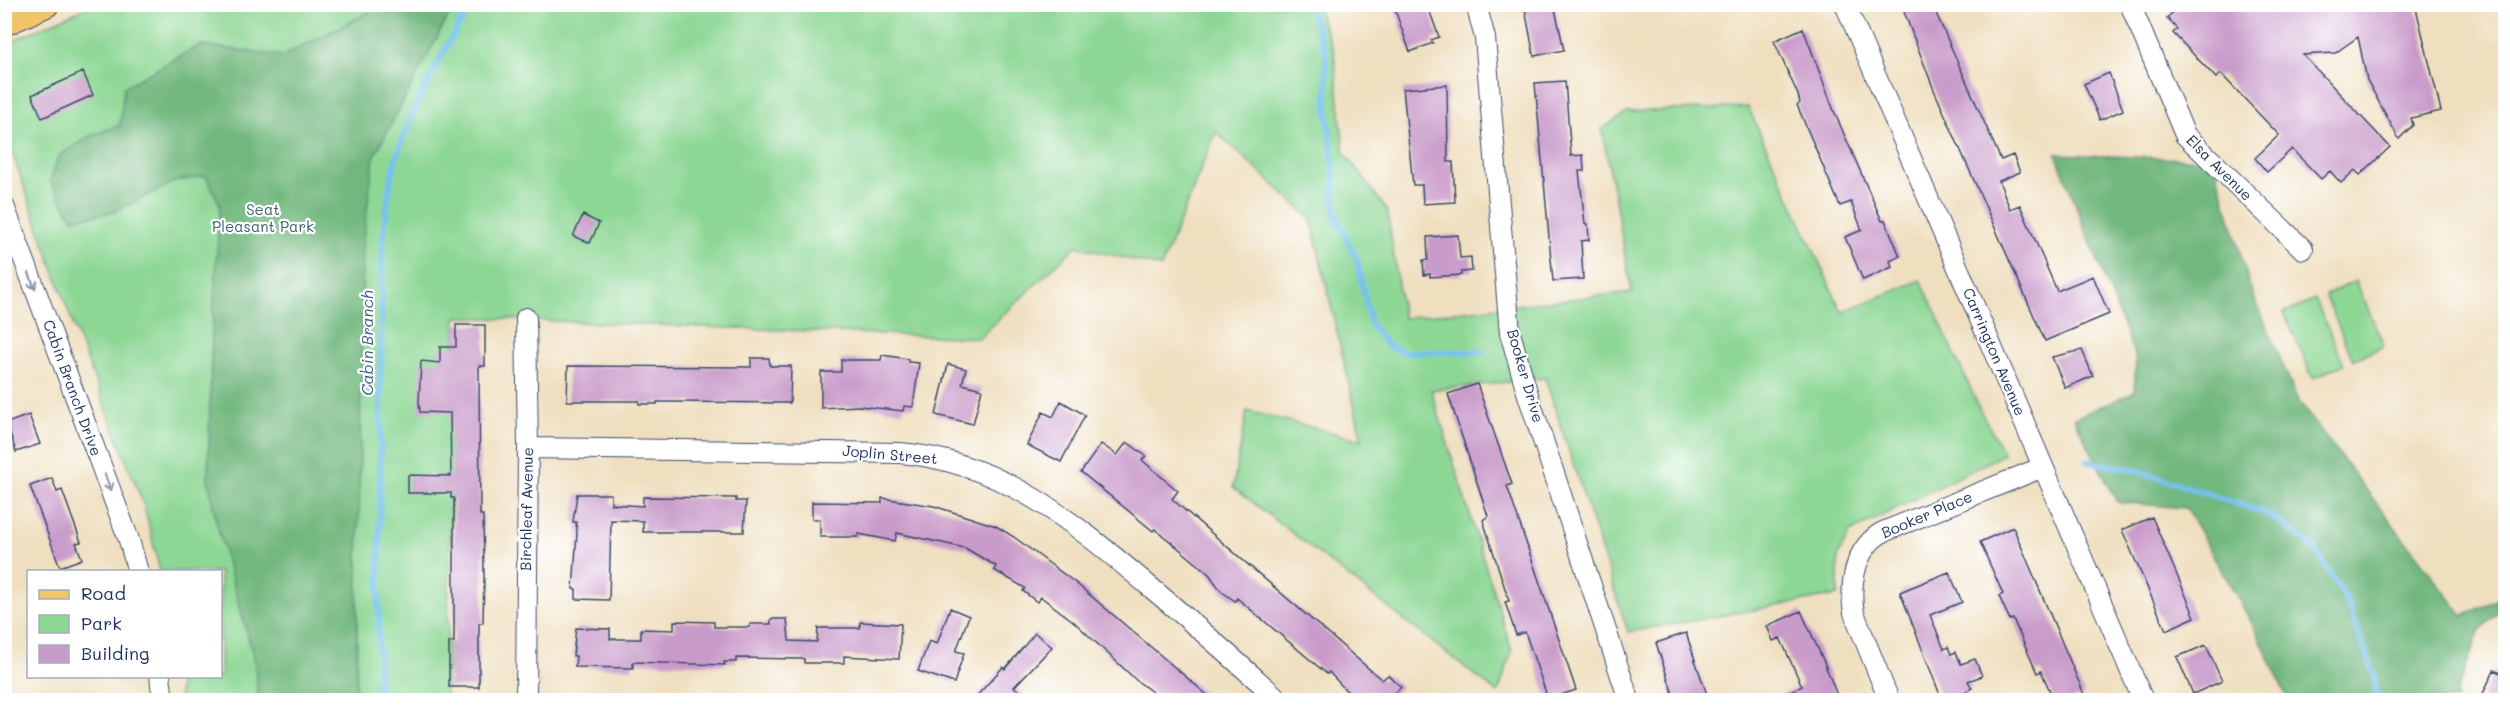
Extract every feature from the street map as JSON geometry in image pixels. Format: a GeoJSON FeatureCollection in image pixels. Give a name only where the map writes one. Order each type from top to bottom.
{"type":"FeatureCollection","features":[{"type":"Feature","properties":{"kind":"main road"},"geometry":{"type":"LineString","coordinates":[[4,23],[46,4]]}},
{"type":"Feature","properties":{"kind":"street","name":"Booker Drive"},"geometry":{"type":"LineString","coordinates":[[1476,4],[1485,38],[1510,333],[1629,700]]}},
{"type":"Feature","properties":{"kind":"street","name":"Carrington Avenue"},"geometry":{"type":"LineString","coordinates":[[1845,4],[2143,700]]}},
{"type":"Feature","properties":{"kind":"street","name":"Elsa Avenue"},"geometry":{"type":"LineString","coordinates":[[2130,4],[2185,135],[2303,249]]}},
{"type":"Feature","properties":{"kind":"street","name":"Cabin Branch Drive"},"geometry":{"type":"LineString","coordinates":[[4,206],[129,540],[137,570]]}},
{"type":"Feature","properties":{"kind":"street","name":"Birchleaf Avenue"},"geometry":{"type":"LineString","coordinates":[[525,700],[528,448],[526,318]]}},
{"type":"Feature","properties":{"kind":"street","name":"Joplin Street"},"geometry":{"type":"LineString","coordinates":[[528,448],[869,452],[928,455],[955,462],[998,478],[1059,513],[1216,643],[1279,700]]}},
{"type":"Feature","properties":{"kind":"street","name":"Booker Place"},"geometry":{"type":"LineString","coordinates":[[1889,700],[1854,613],[1851,597],[1853,578],[1868,545],[1883,532],[2043,467]]}},
{"type":"Feature","properties":{"kind":"street"},"geometry":{"type":"LineString","coordinates":[[160,678],[163,700]]}},
{"type":"Feature","properties":{"kind":"green space","name":"Seat Pleasant Park"},"geometry":{"type":"Polygon","coordinates":[[[92,5],[1316,5],[1334,52],[1344,152],[1387,210],[1403,318],[1632,292],[1602,129],[1627,112],[1748,107],[1842,312],[1921,280],[1981,412],[2004,454],[1850,532],[1838,556],[1838,595],[1628,632],[1545,378],[1431,390],[1512,651],[1498,693],[1233,487],[1247,411],[1362,440],[1311,219],[1216,132],[1161,267],[1076,246],[979,338],[456,317],[446,700],[179,700],[179,678],[222,678],[222,570],[160,570],[144,506],[74,327],[5,133],[5,44],[92,5]]]}},
{"type":"Feature","properties":{"kind":"green space"},"geometry":{"type":"Polygon","coordinates":[[[383,5],[454,5],[374,157],[363,239],[356,700],[258,700],[255,662],[217,525],[208,480],[212,331],[220,205],[206,176],[176,181],[114,212],[73,219],[50,181],[59,156],[90,136],[120,125],[124,87],[200,45],[283,56],[383,5]]]}},
{"type":"Feature","properties":{"kind":"green space"},"geometry":{"type":"Polygon","coordinates":[[[2056,154],[2213,160],[2251,290],[2298,401],[2463,616],[2505,596],[2505,606],[2480,630],[2456,694],[2457,700],[2288,700],[2257,632],[2186,508],[2117,502],[2074,418],[2134,392],[2136,359],[2056,154]]]}},
{"type":"Feature","properties":{"kind":"green space"},"geometry":{"type":"Polygon","coordinates":[[[2356,281],[2384,346],[2353,360],[2325,295],[2356,281]]]}},
{"type":"Feature","properties":{"kind":"green space"},"geometry":{"type":"Polygon","coordinates":[[[2315,299],[2344,364],[2313,378],[2284,313],[2315,299]]]}},
{"type":"Feature","properties":{"kind":"building"},"geometry":{"type":"Polygon","coordinates":[[[1409,4],[1427,4],[1439,37],[1431,40],[1433,43],[1410,52],[1395,10],[1409,4]]]}},
{"type":"Feature","properties":{"kind":"building"},"geometry":{"type":"Polygon","coordinates":[[[1524,4],[1554,4],[1564,50],[1534,56],[1524,4]]]}},
{"type":"Feature","properties":{"kind":"building"},"geometry":{"type":"Polygon","coordinates":[[[1901,4],[1932,4],[2001,160],[2013,155],[2020,172],[1999,181],[2010,209],[2020,205],[2057,291],[2093,276],[2109,314],[2045,341],[1934,90],[1901,4]]]}},
{"type":"Feature","properties":{"kind":"building"},"geometry":{"type":"Polygon","coordinates":[[[2181,4],[2256,4],[2259,9],[2276,4],[2415,4],[2441,111],[2411,118],[2413,125],[2399,139],[2367,80],[2358,37],[2335,53],[2303,55],[2390,147],[2360,175],[2355,170],[2341,183],[2330,171],[2321,179],[2292,149],[2267,172],[2255,158],[2279,135],[2221,74],[2216,78],[2173,33],[2177,29],[2167,18],[2181,4]]]}},
{"type":"Feature","properties":{"kind":"building"},"geometry":{"type":"Polygon","coordinates":[[[1803,28],[1834,111],[1882,221],[1885,220],[1900,256],[1890,261],[1892,267],[1863,280],[1845,237],[1862,230],[1851,202],[1840,206],[1797,105],[1800,103],[1798,95],[1774,41],[1803,28]]]}},
{"type":"Feature","properties":{"kind":"building"},"geometry":{"type":"Polygon","coordinates":[[[83,72],[93,95],[42,118],[32,95],[83,72]]]}},
{"type":"Feature","properties":{"kind":"building"},"geometry":{"type":"Polygon","coordinates":[[[2109,73],[2123,110],[2100,120],[2084,84],[2109,73]]]}},
{"type":"Feature","properties":{"kind":"building"},"geometry":{"type":"Polygon","coordinates":[[[1565,81],[1571,156],[1583,155],[1584,171],[1579,171],[1589,240],[1581,241],[1583,279],[1553,281],[1535,83],[1565,81]]]}},
{"type":"Feature","properties":{"kind":"building"},"geometry":{"type":"Polygon","coordinates":[[[1447,85],[1448,162],[1453,162],[1455,202],[1423,204],[1422,185],[1413,185],[1403,89],[1447,85]]]}},
{"type":"Feature","properties":{"kind":"building"},"geometry":{"type":"Polygon","coordinates":[[[583,215],[599,223],[590,243],[573,236],[583,215]]]}},
{"type":"Feature","properties":{"kind":"building"},"geometry":{"type":"Polygon","coordinates":[[[1458,235],[1460,258],[1471,257],[1472,271],[1461,272],[1461,275],[1430,277],[1430,274],[1424,275],[1423,260],[1428,260],[1427,237],[1458,235]]]}},
{"type":"Feature","properties":{"kind":"building"},"geometry":{"type":"Polygon","coordinates":[[[456,325],[485,325],[485,366],[479,366],[480,515],[483,515],[484,575],[483,623],[479,623],[479,687],[449,687],[449,642],[454,642],[454,498],[451,498],[451,493],[408,493],[408,475],[451,476],[450,413],[420,412],[419,402],[421,361],[440,363],[440,347],[456,347],[456,325]]]}},
{"type":"Feature","properties":{"kind":"building"},"geometry":{"type":"Polygon","coordinates":[[[2082,350],[2093,376],[2065,388],[2052,357],[2082,350]]]}},
{"type":"Feature","properties":{"kind":"building"},"geometry":{"type":"Polygon","coordinates":[[[882,355],[919,363],[913,407],[904,406],[903,411],[859,406],[821,408],[821,372],[841,372],[841,360],[881,360],[882,355]]]}},
{"type":"Feature","properties":{"kind":"building"},"geometry":{"type":"Polygon","coordinates":[[[751,358],[769,358],[770,366],[791,366],[790,403],[657,402],[657,404],[639,404],[639,401],[567,401],[568,366],[751,367],[751,358]]]}},
{"type":"Feature","properties":{"kind":"building"},"geometry":{"type":"Polygon","coordinates":[[[948,364],[966,369],[962,384],[982,389],[973,424],[936,415],[948,364]]]}},
{"type":"Feature","properties":{"kind":"building"},"geometry":{"type":"Polygon","coordinates":[[[1477,384],[1512,484],[1507,486],[1576,690],[1548,699],[1525,632],[1516,635],[1505,602],[1509,601],[1483,520],[1488,516],[1448,394],[1477,384]]]}},
{"type":"Feature","properties":{"kind":"building"},"geometry":{"type":"Polygon","coordinates":[[[1061,401],[1085,415],[1061,462],[1027,445],[1043,412],[1053,417],[1061,401]]]}},
{"type":"Feature","properties":{"kind":"building"},"geometry":{"type":"Polygon","coordinates":[[[29,415],[40,444],[16,452],[7,423],[29,415]]]}},
{"type":"Feature","properties":{"kind":"building"},"geometry":{"type":"Polygon","coordinates":[[[1127,442],[1146,456],[1142,460],[1178,491],[1172,499],[1382,680],[1388,675],[1401,687],[1389,700],[1355,700],[1329,672],[1327,674],[1237,598],[1235,601],[1221,591],[1209,574],[1081,472],[1101,444],[1117,455],[1127,442]]]}},
{"type":"Feature","properties":{"kind":"building"},"geometry":{"type":"Polygon","coordinates":[[[52,478],[57,492],[62,490],[81,542],[76,543],[82,559],[60,567],[30,486],[52,478]]]}},
{"type":"Feature","properties":{"kind":"building"},"geometry":{"type":"Polygon","coordinates":[[[577,494],[611,494],[611,504],[643,506],[643,497],[736,498],[736,501],[746,501],[744,532],[643,532],[643,521],[611,520],[609,600],[576,599],[576,589],[573,589],[577,533],[576,522],[573,522],[577,494]]]}},
{"type":"Feature","properties":{"kind":"building"},"geometry":{"type":"Polygon","coordinates":[[[882,498],[934,506],[996,526],[1077,584],[1213,700],[1163,700],[1136,680],[1073,621],[1041,597],[1037,602],[1023,591],[1025,588],[994,570],[996,566],[965,548],[897,533],[895,541],[858,534],[858,537],[820,537],[820,519],[812,519],[812,502],[882,503],[882,498]]]}},
{"type":"Feature","properties":{"kind":"building"},"geometry":{"type":"Polygon","coordinates":[[[2152,517],[2195,617],[2166,630],[2122,530],[2152,517]]]}},
{"type":"Feature","properties":{"kind":"building"},"geometry":{"type":"Polygon","coordinates":[[[2013,527],[2084,694],[2070,700],[2054,700],[2041,671],[2037,673],[2013,619],[2010,620],[1999,596],[2003,594],[1980,542],[2013,527]]]}},
{"type":"Feature","properties":{"kind":"building"},"geometry":{"type":"Polygon","coordinates":[[[1949,572],[1962,602],[1930,615],[1944,649],[1948,647],[1951,654],[1956,652],[1961,664],[1975,659],[1982,676],[1968,681],[1972,688],[1966,691],[1970,700],[1942,700],[1900,592],[1949,572]]]}},
{"type":"Feature","properties":{"kind":"building"},"geometry":{"type":"Polygon","coordinates":[[[950,608],[969,616],[956,651],[964,653],[954,683],[918,671],[929,641],[937,644],[950,608]]]}},
{"type":"Feature","properties":{"kind":"building"},"geometry":{"type":"Polygon","coordinates":[[[1801,611],[1839,700],[1768,700],[1802,686],[1780,638],[1773,641],[1767,626],[1801,611]]]}},
{"type":"Feature","properties":{"kind":"building"},"geometry":{"type":"Polygon","coordinates":[[[771,619],[787,619],[789,641],[817,642],[818,628],[860,628],[860,622],[901,624],[899,659],[844,656],[844,663],[804,663],[804,659],[736,658],[736,662],[724,662],[725,665],[633,662],[633,668],[575,667],[576,656],[573,656],[576,628],[610,629],[610,639],[641,639],[641,629],[674,630],[674,621],[714,622],[714,627],[750,627],[750,624],[771,624],[771,619]]]}},
{"type":"Feature","properties":{"kind":"building"},"geometry":{"type":"Polygon","coordinates":[[[1035,633],[1052,647],[1014,687],[1032,700],[973,700],[1003,667],[1005,669],[1035,633]]]}},
{"type":"Feature","properties":{"kind":"building"},"geometry":{"type":"Polygon","coordinates":[[[1686,633],[1709,700],[1675,700],[1656,643],[1686,633]]]}},
{"type":"Feature","properties":{"kind":"building"},"geometry":{"type":"Polygon","coordinates":[[[2206,645],[2222,681],[2193,694],[2177,657],[2206,645]]]}},
{"type":"Feature","properties":{"kind":"building"},"geometry":{"type":"Polygon","coordinates":[[[2494,670],[2505,675],[2505,700],[2480,700],[2494,670]]]}},
{"type":"Feature","properties":{"kind":"waterway","name":"Cabin Branch"},"geometry":{"type":"LineString","coordinates":[[378,700],[382,257],[387,206],[398,152],[415,108],[471,4]]}},
{"type":"Feature","properties":{"kind":"waterway"},"geometry":{"type":"LineString","coordinates":[[1308,4],[1326,54],[1327,111],[1335,175],[1333,199],[1338,221],[1357,260],[1371,326],[1387,345],[1403,352],[1483,352]]}},
{"type":"Feature","properties":{"kind":"waterway"},"geometry":{"type":"LineString","coordinates":[[2087,461],[2139,471],[2268,514],[2314,548],[2345,597],[2374,674],[2377,700]]}}]}
